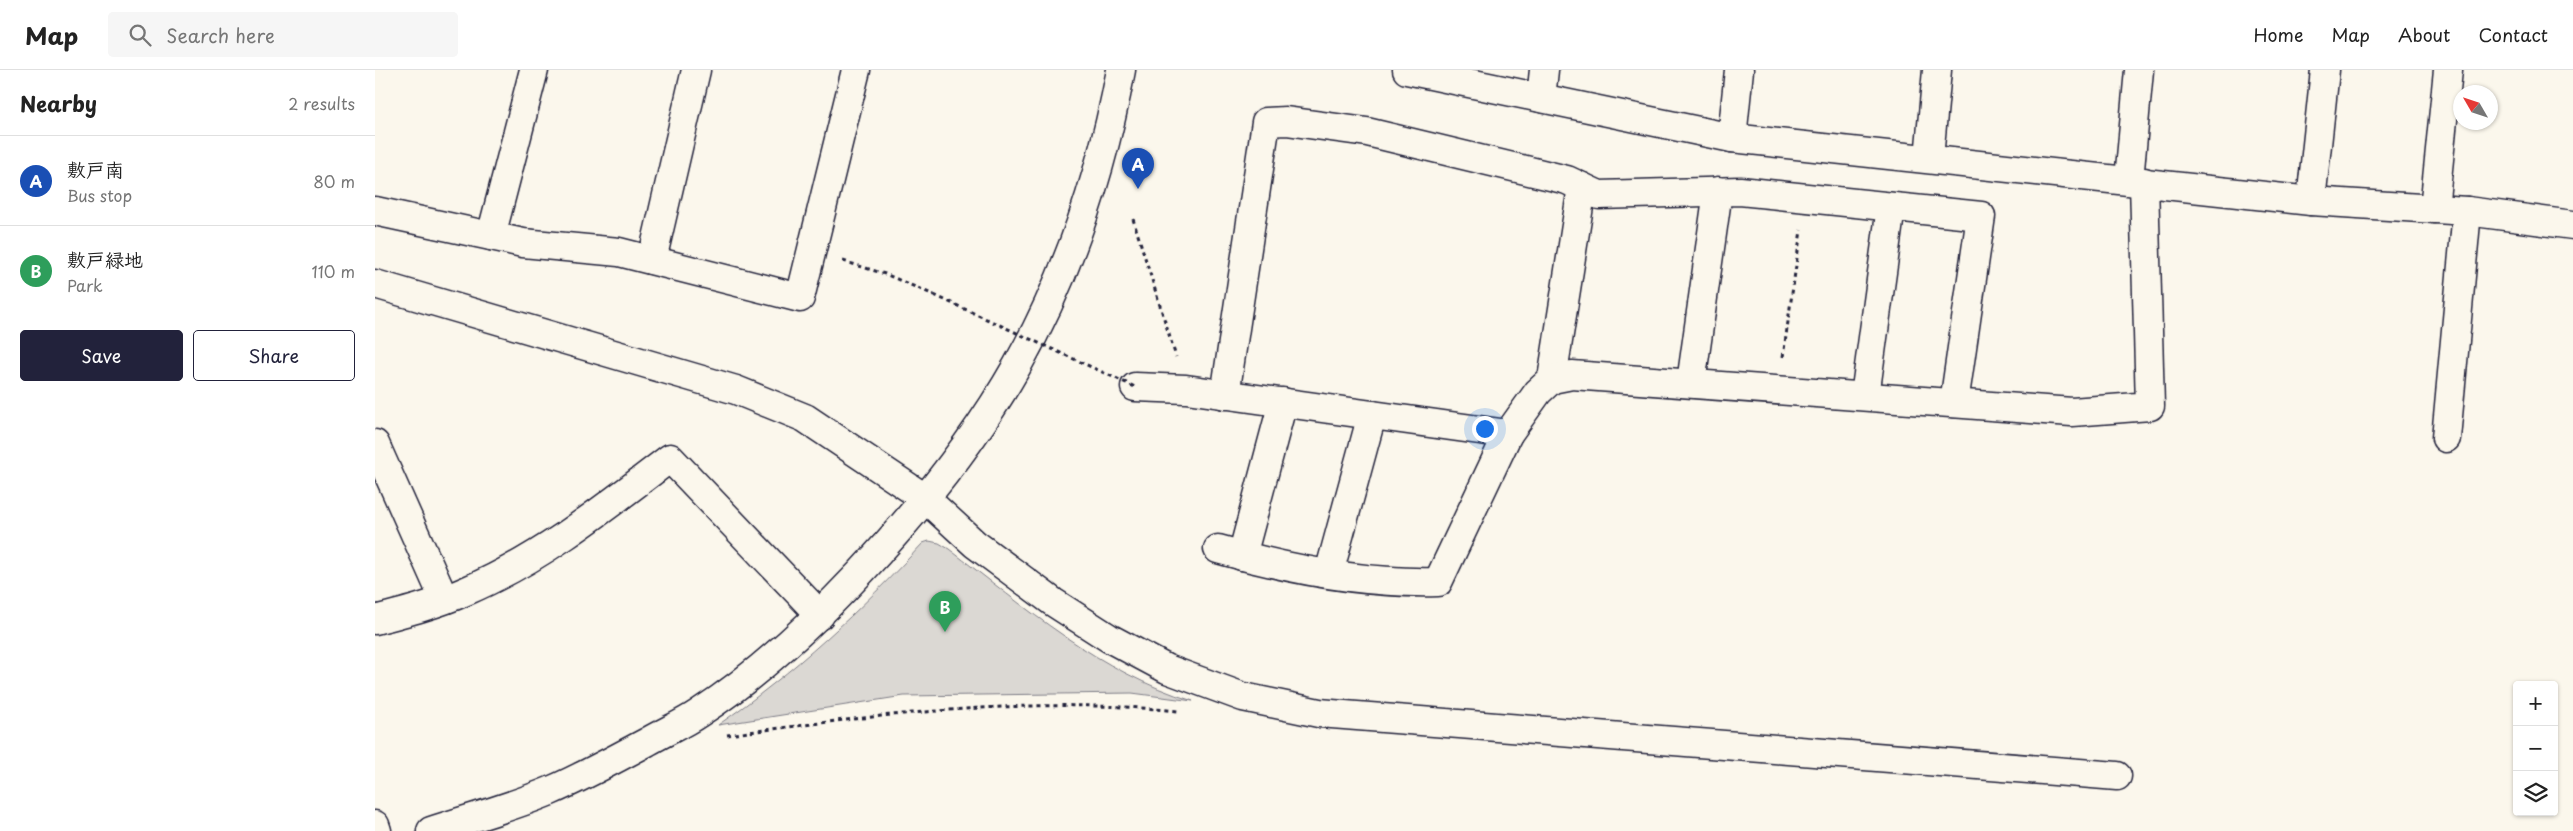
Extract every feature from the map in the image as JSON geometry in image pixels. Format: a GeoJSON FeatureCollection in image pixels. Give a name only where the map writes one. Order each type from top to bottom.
{"type":"FeatureCollection","features":[{"type":"Feature","properties":{"kind":"street"},"geometry":{"type":"LineString","coordinates":[[491,236],[534,70]]}},
{"type":"Feature","properties":{"kind":"street"},"geometry":{"type":"LineString","coordinates":[[652,260],[696,70]]}},
{"type":"Feature","properties":{"kind":"street"},"geometry":{"type":"LineString","coordinates":[[375,211],[523,243],[619,252],[800,298],[856,70]]}},
{"type":"Feature","properties":{"kind":"street"},"geometry":{"type":"LineString","coordinates":[[431,831],[549,792],[605,765],[690,718],[767,662],[820,616],[926,499],[1011,375],[1039,323],[1080,225],[1103,151],[1121,70]]}},
{"type":"Feature","properties":{"kind":"street"},"geometry":{"type":"LineString","coordinates":[[1407,70],[1732,138],[2311,201],[2467,211],[2573,225]]}},
{"type":"Feature","properties":{"kind":"street"},"geometry":{"type":"LineString","coordinates":[[1541,98],[1544,70]]}},
{"type":"Feature","properties":{"kind":"street"},"geometry":{"type":"LineString","coordinates":[[1732,138],[1739,70]]}},
{"type":"Feature","properties":{"kind":"street"},"geometry":{"type":"LineString","coordinates":[[1929,158],[1937,70]]}},
{"type":"Feature","properties":{"kind":"street"},"geometry":{"type":"LineString","coordinates":[[1283,402],[1230,553],[1308,571],[1409,583],[1438,582],[1508,434],[1538,392],[1552,379],[1572,375],[2072,412],[2150,406],[2136,181],[2139,70]]}},
{"type":"Feature","properties":{"kind":"street"},"geometry":{"type":"LineString","coordinates":[[2311,201],[2325,70]]}},
{"type":"Feature","properties":{"kind":"street"},"geometry":{"type":"LineString","coordinates":[[2435,209],[2448,70]]}},
{"type":"Feature","properties":{"kind":"street"},"geometry":{"type":"LineString","coordinates":[[1225,395],[1267,122],[1285,121],[1367,132],[1567,180],[1599,195],[1740,191],[1981,216],[1954,403]]}},
{"type":"Feature","properties":{"kind":"street"},"geometry":{"type":"LineString","coordinates":[[1552,379],[1582,187]]}},
{"type":"Feature","properties":{"kind":"street"},"geometry":{"type":"LineString","coordinates":[[1691,383],[1718,192]]}},
{"type":"Feature","properties":{"kind":"street"},"geometry":{"type":"LineString","coordinates":[[1865,396],[1891,207]]}},
{"type":"Feature","properties":{"kind":"street"},"geometry":{"type":"LineString","coordinates":[[2446,438],[2467,211]]}},
{"type":"Feature","properties":{"kind":"street"},"geometry":{"type":"LineString","coordinates":[[375,284],[736,390],[805,418],[926,499],[975,544],[1053,602],[1109,638],[1167,669],[1243,697],[1319,713],[2117,776]]}},
{"type":"Feature","properties":{"kind":"street"},"geometry":{"type":"LineString","coordinates":[[1135,387],[1186,389],[1508,434]]}},
{"type":"Feature","properties":{"kind":"street"},"geometry":{"type":"LineString","coordinates":[[1329,573],[1372,415]]}},
{"type":"Feature","properties":{"kind":"street"},"geometry":{"type":"LineString","coordinates":[[375,444],[444,600]]}},
{"type":"Feature","properties":{"kind":"street"},"geometry":{"type":"LineString","coordinates":[[375,620],[444,600],[504,572],[552,544],[670,458],[820,616]]}},
{"type":"Feature","properties":{"kind":"street"},"geometry":{"type":"LineString","coordinates":[[375,825],[377,831]]}},
{"type":"Feature","properties":{"kind":"path"},"geometry":{"type":"LineString","coordinates":[[1778,390],[1805,198]]}},
{"type":"Feature","properties":{"kind":"path"},"geometry":{"type":"LineString","coordinates":[[1133,219],[1186,389]]}},
{"type":"Feature","properties":{"kind":"path"},"geometry":{"type":"LineString","coordinates":[[811,252],[885,274],[1135,387]]}},
{"type":"Feature","properties":{"kind":"path"},"geometry":{"type":"LineString","coordinates":[[724,735],[870,716],[989,707],[1130,706],[1186,711]]}},
{"type":"Feature","properties":{"kind":"shaded area"},"geometry":{"type":"Polygon","coordinates":[[[929,541],[939,543],[949,549],[1035,615],[1095,656],[1159,689],[1193,701],[1132,693],[904,696],[718,725],[773,684],[825,640],[923,543],[929,541]]]}},
{"type":"Feature","properties":{"kind":"place","name":"敷戸南"},"geometry":{"type":"Point","coordinates":[1138,189]}},
{"type":"Feature","properties":{"kind":"place","name":"敷戸緑地"},"geometry":{"type":"Point","coordinates":[945,632]}}]}
